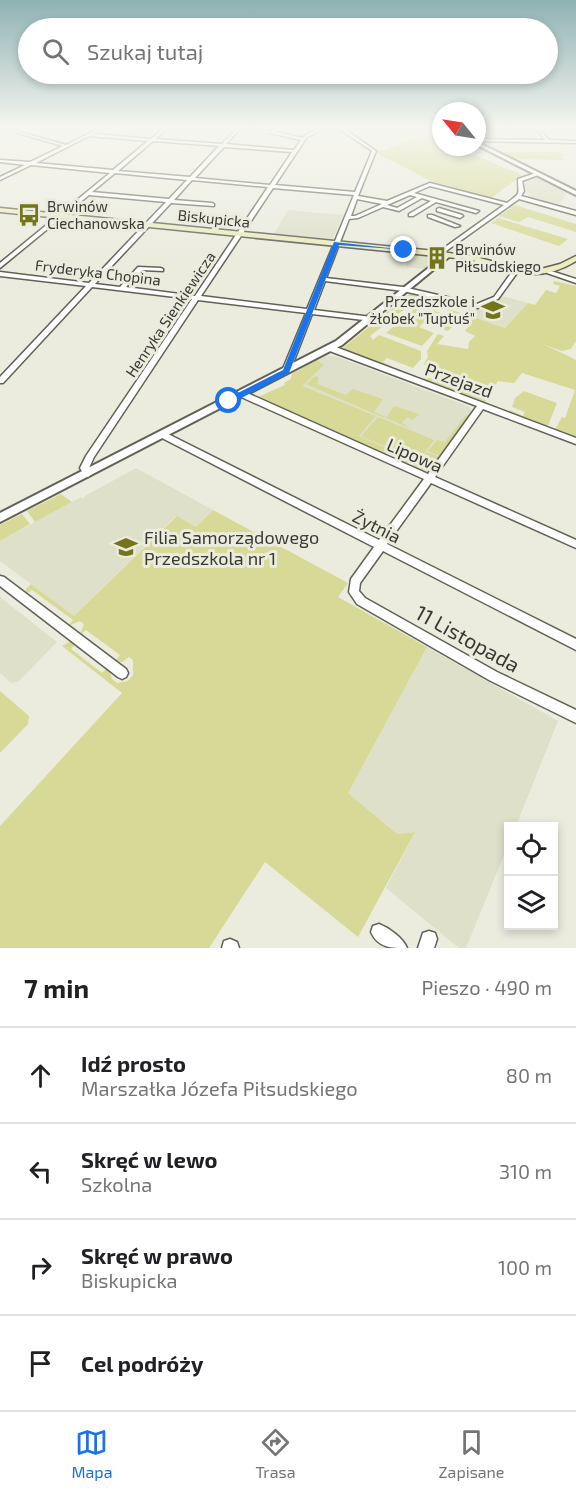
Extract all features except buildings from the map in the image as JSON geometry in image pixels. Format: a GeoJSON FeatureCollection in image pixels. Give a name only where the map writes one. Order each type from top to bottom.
{"type":"FeatureCollection","features":[{"type":"Feature","properties":{"kind":"main road","name":"Biskupicka"},"geometry":{"type":"LineString","coordinates":[[0,210],[425,252],[449,251],[516,270],[549,272]]}},
{"type":"Feature","properties":{"kind":"main road"},"geometry":{"type":"LineString","coordinates":[[549,272],[576,258]]}},
{"type":"Feature","properties":{"kind":"street"},"geometry":{"type":"LineString","coordinates":[[0,179],[14,172]]}},
{"type":"Feature","properties":{"kind":"street"},"geometry":{"type":"LineString","coordinates":[[104,172],[356,195],[409,214],[434,201]]}},
{"type":"Feature","properties":{"kind":"street"},"geometry":{"type":"LineString","coordinates":[[0,381],[198,172]]}},
{"type":"Feature","properties":{"kind":"street","name":"Henryka Sienkiewicza"},"geometry":{"type":"LineString","coordinates":[[88,474],[84,469],[90,456],[280,172]]}},
{"type":"Feature","properties":{"kind":"street"},"geometry":{"type":"LineString","coordinates":[[286,371],[366,172]]}},
{"type":"Feature","properties":{"kind":"street"},"geometry":{"type":"LineString","coordinates":[[533,172],[576,193]]}},
{"type":"Feature","properties":{"kind":"street"},"geometry":{"type":"LineString","coordinates":[[0,266],[112,173]]}},
{"type":"Feature","properties":{"kind":"street"},"geometry":{"type":"LineString","coordinates":[[0,519],[330,348],[372,320],[408,290],[449,251],[492,215],[518,197],[522,191],[520,180],[536,174]]}},
{"type":"Feature","properties":{"kind":"street"},"geometry":{"type":"LineString","coordinates":[[347,218],[356,217],[408,193],[434,184],[507,204]]}},
{"type":"Feature","properties":{"kind":"street"},"geometry":{"type":"LineString","coordinates":[[88,193],[212,205]]}},
{"type":"Feature","properties":{"kind":"street"},"geometry":{"type":"LineString","coordinates":[[408,193],[476,211]]}},
{"type":"Feature","properties":{"kind":"street"},"geometry":{"type":"LineString","coordinates":[[397,210],[420,197]]}},
{"type":"Feature","properties":{"kind":"street"},"geometry":{"type":"LineString","coordinates":[[518,197],[576,213]]}},
{"type":"Feature","properties":{"kind":"street"},"geometry":{"type":"LineString","coordinates":[[447,205],[428,217],[457,226]]}},
{"type":"Feature","properties":{"kind":"street"},"geometry":{"type":"LineString","coordinates":[[439,210],[460,216]]}},
{"type":"Feature","properties":{"kind":"street"},"geometry":{"type":"LineString","coordinates":[[484,214],[492,215]]}},
{"type":"Feature","properties":{"kind":"street"},"geometry":{"type":"LineString","coordinates":[[122,288],[138,269],[161,270]]}},
{"type":"Feature","properties":{"kind":"street"},"geometry":{"type":"LineString","coordinates":[[322,279],[408,290],[466,305],[481,305],[496,298],[516,270]]}},
{"type":"Feature","properties":{"kind":"street"},"geometry":{"type":"LineString","coordinates":[[549,272],[576,281]]}},
{"type":"Feature","properties":{"kind":"street","name":"Fryderyka Chopina"},"geometry":{"type":"LineString","coordinates":[[0,274],[309,310],[372,320]]}},
{"type":"Feature","properties":{"kind":"street","name":"Przejazd"},"geometry":{"type":"LineString","coordinates":[[330,348],[576,441]]}},
{"type":"Feature","properties":{"kind":"street","name":"Lipowa"},"geometry":{"type":"LineString","coordinates":[[242,394],[576,544]]}},
{"type":"Feature","properties":{"kind":"street"},"geometry":{"type":"LineString","coordinates":[[381,546],[482,406]]}},
{"type":"Feature","properties":{"kind":"street","name":"Żytnia"},"geometry":{"type":"LineString","coordinates":[[163,435],[576,645]]}},
{"type":"Feature","properties":{"kind":"street","name":"11 Listopada"},"geometry":{"type":"LineString","coordinates":[[381,546],[355,582],[354,592],[361,601],[493,675],[576,717]]}},
{"type":"Feature","properties":{"kind":"street"},"geometry":{"type":"LineString","coordinates":[[0,580],[122,673]]}},
{"type":"Feature","properties":{"kind":"street"},"geometry":{"type":"LineString","coordinates":[[379,932],[399,948]]}},
{"type":"Feature","properties":{"kind":"shaded area"},"geometry":{"type":"Polygon","coordinates":[[[533,176],[572,193],[564,194],[565,197],[558,204],[574,209],[576,216],[522,200],[532,193],[528,193],[523,181],[533,176]]]}},
{"type":"Feature","properties":{"kind":"shaded area"},"geometry":{"type":"Polygon","coordinates":[[[288,210],[343,215],[333,239],[274,234],[288,210]]]}},
{"type":"Feature","properties":{"kind":"shaded area"},"geometry":{"type":"Polygon","coordinates":[[[408,254],[434,256],[435,263],[427,269],[406,267],[408,254]]]}},
{"type":"Feature","properties":{"kind":"shaded area","name":"Przedszkole i żłobek \"Tuptuś\""},"geometry":{"type":"Polygon","coordinates":[[[502,296],[528,303],[505,328],[463,314],[468,308],[491,307],[502,296]]]}},
{"type":"Feature","properties":{"kind":"shaded area"},"geometry":{"type":"Polygon","coordinates":[[[326,356],[335,356],[470,407],[472,412],[429,472],[254,399],[285,385],[284,383],[291,379],[292,374],[326,356]]]}},
{"type":"Feature","properties":{"kind":"shaded area"},"geometry":{"type":"Polygon","coordinates":[[[136,468],[213,510],[196,527],[176,516],[74,616],[0,561],[0,541],[81,497],[83,499],[136,468]]]}},
{"type":"Feature","properties":{"kind":"shaded area"},"geometry":{"type":"Polygon","coordinates":[[[0,597],[57,642],[19,681],[11,683],[0,673],[0,597]]]}},
{"type":"Feature","properties":{"kind":"shaded area"},"geometry":{"type":"Polygon","coordinates":[[[427,647],[558,721],[518,822],[504,822],[504,855],[466,948],[459,948],[386,888],[415,832],[397,834],[348,793],[427,647]]]}},
{"type":"Feature","properties":{"kind":"green space"},"geometry":{"type":"Polygon","coordinates":[[[414,172],[515,172],[522,175],[491,198],[431,181],[414,172]]]}},
{"type":"Feature","properties":{"kind":"green space"},"geometry":{"type":"Polygon","coordinates":[[[515,205],[576,224],[576,232],[528,217],[519,222],[499,216],[515,205]]]}},
{"type":"Feature","properties":{"kind":"green space"},"geometry":{"type":"Polygon","coordinates":[[[498,218],[568,239],[559,246],[491,223],[498,218]]]}},
{"type":"Feature","properties":{"kind":"green space"},"geometry":{"type":"Polygon","coordinates":[[[554,281],[576,286],[576,341],[571,349],[562,351],[447,311],[449,309],[505,328],[528,303],[535,305],[546,290],[556,293],[560,286],[553,284],[554,281]]]}},
{"type":"Feature","properties":{"kind":"green space"},"geometry":{"type":"Polygon","coordinates":[[[411,293],[419,298],[370,336],[373,340],[379,335],[421,351],[421,359],[413,368],[387,358],[383,362],[406,374],[343,351],[344,347],[411,293]]]}},
{"type":"Feature","properties":{"kind":"green space"},"geometry":{"type":"Polygon","coordinates":[[[419,305],[449,316],[439,327],[424,322],[419,327],[434,333],[422,346],[386,333],[419,305]]]}},
{"type":"Feature","properties":{"kind":"green space"},"geometry":{"type":"Polygon","coordinates":[[[455,318],[468,319],[499,328],[576,360],[576,438],[552,430],[556,428],[562,417],[565,418],[575,390],[522,373],[514,383],[498,381],[485,402],[506,410],[503,412],[424,382],[423,376],[474,392],[435,374],[424,364],[428,357],[427,351],[438,334],[444,336],[437,344],[468,349],[469,342],[475,336],[465,331],[472,322],[459,321],[448,331],[442,329],[455,318]]]}},
{"type":"Feature","properties":{"kind":"green space"},"geometry":{"type":"Polygon","coordinates":[[[317,360],[324,365],[302,386],[376,416],[359,436],[420,463],[427,452],[439,457],[429,472],[421,472],[254,399],[285,385],[284,383],[291,379],[292,374],[317,360]]]}},
{"type":"Feature","properties":{"kind":"green space"},"geometry":{"type":"Polygon","coordinates":[[[315,376],[319,377],[317,384],[346,395],[353,389],[383,399],[374,412],[385,416],[384,418],[306,384],[315,376]]]}},
{"type":"Feature","properties":{"kind":"green space"},"geometry":{"type":"Polygon","coordinates":[[[524,391],[557,403],[547,428],[508,413],[510,410],[523,416],[525,412],[512,407],[515,398],[524,391]]]}},
{"type":"Feature","properties":{"kind":"green space"},"geometry":{"type":"Polygon","coordinates":[[[394,406],[419,414],[413,420],[407,417],[402,423],[412,429],[386,418],[394,406]]]}},
{"type":"Feature","properties":{"kind":"green space"},"geometry":{"type":"Polygon","coordinates":[[[466,415],[469,416],[440,456],[428,451],[437,440],[445,442],[466,415]]]}},
{"type":"Feature","properties":{"kind":"green space"},"geometry":{"type":"Polygon","coordinates":[[[378,417],[434,440],[419,461],[361,436],[378,417]]]}},
{"type":"Feature","properties":{"kind":"green space"},"geometry":{"type":"Polygon","coordinates":[[[61,494],[72,502],[35,522],[27,511],[61,494]]]}},
{"type":"Feature","properties":{"kind":"green space"},"geometry":{"type":"Polygon","coordinates":[[[213,510],[348,583],[338,597],[427,647],[348,793],[397,834],[415,832],[358,937],[265,862],[209,948],[0,948],[0,826],[122,693],[62,646],[71,641],[76,643],[71,649],[102,673],[108,667],[112,679],[117,683],[128,681],[133,675],[133,660],[129,657],[122,662],[115,661],[120,655],[86,630],[80,635],[84,624],[80,621],[68,626],[73,620],[32,590],[26,594],[26,589],[31,584],[74,616],[177,516],[196,527],[213,510]]]}},
{"type":"Feature","properties":{"kind":"green space"},"geometry":{"type":"Polygon","coordinates":[[[22,514],[30,524],[0,541],[0,525],[22,514]]]}},
{"type":"Feature","properties":{"kind":"green space"},"geometry":{"type":"Polygon","coordinates":[[[0,691],[29,716],[28,724],[0,753],[0,691]]]}},
{"type":"Feature","properties":{"kind":"place","name":"Brwinów Ciechanowska"},"geometry":{"type":"Point","coordinates":[29,215]}},
{"type":"Feature","properties":{"kind":"place","name":"Brwinów Piłsudskiego"},"geometry":{"type":"Point","coordinates":[437,258]}},
{"type":"Feature","properties":{"kind":"place","name":"Przedszkole i żłobek \"Tuptuś\""},"geometry":{"type":"Point","coordinates":[493,310]}},
{"type":"Feature","properties":{"kind":"place","name":"Filia Samorządowego Przedszkola nr 1"},"geometry":{"type":"Point","coordinates":[126,547]}},
{"type":"Feature","properties":{"kind":"route"},"geometry":{"type":"LineString","coordinates":[[229,401],[286,371],[286,366],[337,243],[404,250]]}}]}
